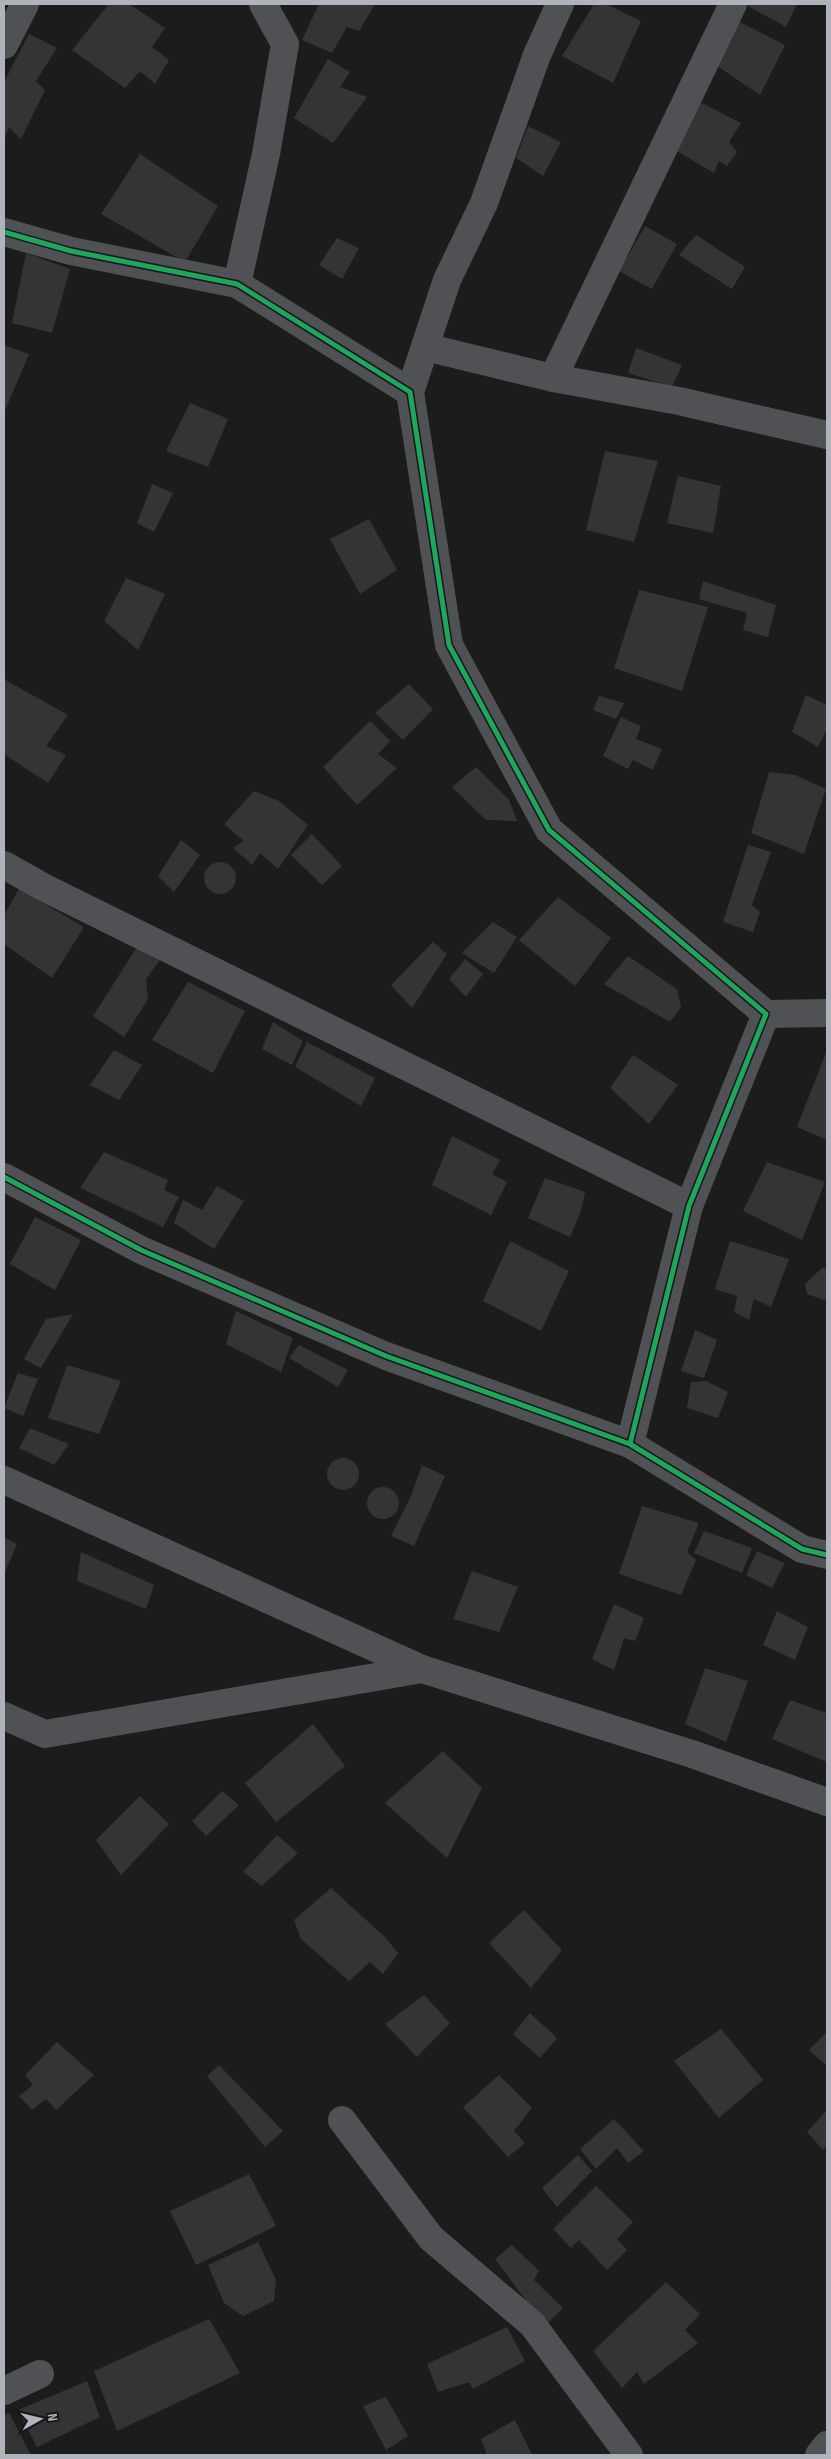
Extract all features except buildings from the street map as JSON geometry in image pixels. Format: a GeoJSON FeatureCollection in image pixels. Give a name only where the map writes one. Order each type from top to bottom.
{"type":"FeatureCollection","features":[{"type":"Feature","properties":{"kind":"street"},"geometry":{"type":"LineString","coordinates":[[4,45],[25,4]]}},
{"type":"Feature","properties":{"kind":"street"},"geometry":{"type":"LineString","coordinates":[[237,284],[266,154],[285,44],[263,4]]}},
{"type":"Feature","properties":{"kind":"street"},"geometry":{"type":"LineString","coordinates":[[560,4],[537,55],[484,203],[448,280],[410,392],[449,645],[549,830],[766,1014],[827,1013]]}},
{"type":"Feature","properties":{"kind":"street"},"geometry":{"type":"LineString","coordinates":[[553,378],[732,4]]}},
{"type":"Feature","properties":{"kind":"street"},"geometry":{"type":"LineString","coordinates":[[4,232],[71,251],[237,284],[410,392]]}},
{"type":"Feature","properties":{"kind":"street"},"geometry":{"type":"LineString","coordinates":[[425,347],[553,378],[679,401],[827,434]]}},
{"type":"Feature","properties":{"kind":"street"},"geometry":{"type":"LineString","coordinates":[[4,865],[45,888],[689,1206]]}},
{"type":"Feature","properties":{"kind":"street"},"geometry":{"type":"LineString","coordinates":[[630,1444],[689,1206],[766,1014]]}},
{"type":"Feature","properties":{"kind":"street"},"geometry":{"type":"LineString","coordinates":[[4,1176],[142,1250],[386,1356],[630,1444],[802,1549],[827,1555]]}},
{"type":"Feature","properties":{"kind":"street"},"geometry":{"type":"LineString","coordinates":[[4,1480],[422,1669],[692,1754],[827,1802]]}},
{"type":"Feature","properties":{"kind":"street"},"geometry":{"type":"LineString","coordinates":[[4,1716],[45,1734],[422,1669]]}},
{"type":"Feature","properties":{"kind":"street"},"geometry":{"type":"LineString","coordinates":[[342,2120],[431,2238],[532,2324],[629,2455]]}},
{"type":"Feature","properties":{"kind":"street"},"geometry":{"type":"LineString","coordinates":[[4,2391],[40,2374]]}},
{"type":"Feature","properties":{"kind":"street"},"geometry":{"type":"LineString","coordinates":[[819,2455],[827,2445]]}},
{"type":"Feature","properties":{"kind":"cycle path"},"geometry":{"type":"LineString","coordinates":[[4,232],[71,251],[237,284],[410,392],[449,645],[549,830],[766,1014],[689,1206],[630,1444]]}},
{"type":"Feature","properties":{"kind":"cycle path"},"geometry":{"type":"LineString","coordinates":[[4,1177],[141,1250],[386,1356],[630,1444],[802,1549],[827,1555]]}}]}
